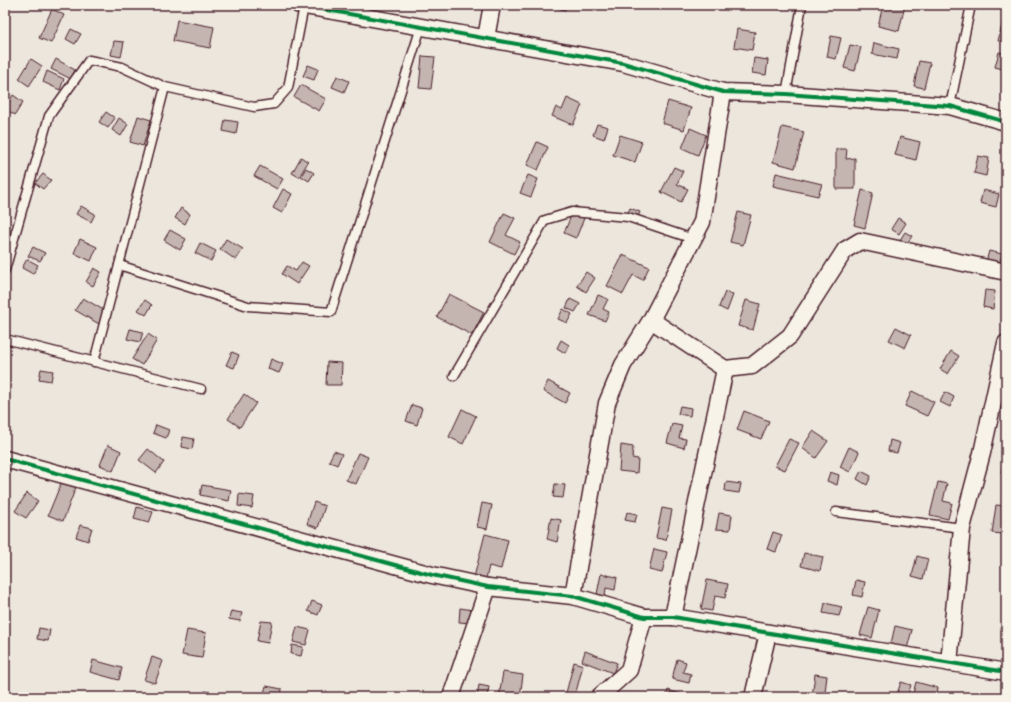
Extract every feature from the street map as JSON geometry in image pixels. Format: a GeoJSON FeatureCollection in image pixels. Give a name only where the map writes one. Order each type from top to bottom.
{"type":"FeatureCollection","features":[{"type":"Feature","properties":{"kind":"street"},"geometry":{"type":"LineString","coordinates":[[486,38],[492,5]]}},
{"type":"Feature","properties":{"kind":"street"},"geometry":{"type":"LineString","coordinates":[[302,6],[623,63],[723,92],[786,94],[950,106],[1006,122]]}},
{"type":"Feature","properties":{"kind":"street"},"geometry":{"type":"LineString","coordinates":[[573,596],[607,403],[623,366],[651,320],[702,222],[723,92]]}},
{"type":"Feature","properties":{"kind":"street"},"geometry":{"type":"LineString","coordinates":[[651,320],[725,369],[752,366],[790,336],[845,250],[860,241],[1006,272]]}},
{"type":"Feature","properties":{"kind":"street"},"geometry":{"type":"LineString","coordinates":[[949,663],[962,528],[982,454],[1006,348]]}},
{"type":"Feature","properties":{"kind":"street"},"geometry":{"type":"LineString","coordinates":[[673,617],[725,369]]}},
{"type":"Feature","properties":{"kind":"street"},"geometry":{"type":"LineString","coordinates":[[5,459],[432,575],[488,587],[573,596],[644,616],[673,617],[1006,672]]}},
{"type":"Feature","properties":{"kind":"street"},"geometry":{"type":"LineString","coordinates":[[451,697],[488,587]]}},
{"type":"Feature","properties":{"kind":"street"},"geometry":{"type":"LineString","coordinates":[[599,697],[629,670],[644,616]]}},
{"type":"Feature","properties":{"kind":"street"},"geometry":{"type":"LineString","coordinates":[[754,697],[768,633]]}},
{"type":"Feature","properties":{"kind":"lane"},"geometry":{"type":"LineString","coordinates":[[786,94],[802,5]]}},
{"type":"Feature","properties":{"kind":"lane"},"geometry":{"type":"LineString","coordinates":[[950,106],[971,5]]}},
{"type":"Feature","properties":{"kind":"lane"},"geometry":{"type":"LineString","coordinates":[[5,270],[49,116],[89,60],[122,67],[165,87],[254,107],[274,104],[288,88],[302,6]]}},
{"type":"Feature","properties":{"kind":"lane"},"geometry":{"type":"LineString","coordinates":[[119,265],[248,306],[331,312],[421,27]]}},
{"type":"Feature","properties":{"kind":"lane"},"geometry":{"type":"LineString","coordinates":[[94,362],[165,87]]}},
{"type":"Feature","properties":{"kind":"lane"},"geometry":{"type":"LineString","coordinates":[[454,376],[545,220],[572,212],[628,217],[693,239]]}},
{"type":"Feature","properties":{"kind":"lane"},"geometry":{"type":"LineString","coordinates":[[5,339],[200,389]]}},
{"type":"Feature","properties":{"kind":"lane"},"geometry":{"type":"LineString","coordinates":[[836,512],[962,528]]}},
{"type":"Feature","properties":{"kind":"building"},"geometry":{"type":"Polygon","coordinates":[[[553,5],[566,5],[565,10],[553,7],[553,5]]]}},
{"type":"Feature","properties":{"kind":"building"},"geometry":{"type":"Polygon","coordinates":[[[770,5],[783,5],[781,10],[770,5]]]}},
{"type":"Feature","properties":{"kind":"building"},"geometry":{"type":"Polygon","coordinates":[[[883,5],[905,5],[899,31],[878,26],[883,5]]]}},
{"type":"Feature","properties":{"kind":"building"},"geometry":{"type":"Polygon","coordinates":[[[52,9],[64,15],[51,43],[39,38],[52,9]]]}},
{"type":"Feature","properties":{"kind":"building"},"geometry":{"type":"Polygon","coordinates":[[[177,20],[214,27],[210,48],[173,41],[177,20]]]}},
{"type":"Feature","properties":{"kind":"building"},"geometry":{"type":"Polygon","coordinates":[[[1003,21],[1006,22],[1006,42],[998,41],[1003,21]]]}},
{"type":"Feature","properties":{"kind":"building"},"geometry":{"type":"Polygon","coordinates":[[[71,29],[81,34],[75,44],[66,39],[71,29]]]}},
{"type":"Feature","properties":{"kind":"building"},"geometry":{"type":"Polygon","coordinates":[[[737,29],[755,32],[752,50],[734,47],[737,29]]]}},
{"type":"Feature","properties":{"kind":"building"},"geometry":{"type":"Polygon","coordinates":[[[831,36],[841,38],[836,59],[827,57],[831,36]]]}},
{"type":"Feature","properties":{"kind":"building"},"geometry":{"type":"Polygon","coordinates":[[[114,41],[124,42],[121,57],[111,55],[114,41]]]}},
{"type":"Feature","properties":{"kind":"building"},"geometry":{"type":"Polygon","coordinates":[[[874,43],[899,49],[897,59],[872,54],[874,43]]]}},
{"type":"Feature","properties":{"kind":"building"},"geometry":{"type":"Polygon","coordinates":[[[850,45],[861,47],[855,71],[844,68],[850,45]]]}},
{"type":"Feature","properties":{"kind":"building"},"geometry":{"type":"Polygon","coordinates":[[[999,52],[1006,54],[1006,70],[995,67],[999,52]]]}},
{"type":"Feature","properties":{"kind":"building"},"geometry":{"type":"Polygon","coordinates":[[[422,56],[435,57],[431,89],[419,88],[422,56]]]}},
{"type":"Feature","properties":{"kind":"building"},"geometry":{"type":"Polygon","coordinates":[[[754,58],[768,60],[766,75],[752,73],[754,58]]]}},
{"type":"Feature","properties":{"kind":"building"},"geometry":{"type":"Polygon","coordinates":[[[31,59],[42,66],[29,86],[19,79],[31,59]]]}},
{"type":"Feature","properties":{"kind":"building"},"geometry":{"type":"Polygon","coordinates":[[[56,59],[75,70],[71,79],[51,69],[56,59]]]}},
{"type":"Feature","properties":{"kind":"building"},"geometry":{"type":"Polygon","coordinates":[[[919,61],[930,63],[924,88],[914,86],[919,61]]]}},
{"type":"Feature","properties":{"kind":"building"},"geometry":{"type":"Polygon","coordinates":[[[308,65],[318,69],[314,80],[303,76],[308,65]]]}},
{"type":"Feature","properties":{"kind":"building"},"geometry":{"type":"Polygon","coordinates":[[[47,71],[64,79],[60,90],[43,82],[47,71]]]}},
{"type":"Feature","properties":{"kind":"building"},"geometry":{"type":"Polygon","coordinates":[[[337,76],[349,81],[344,92],[332,87],[337,76]]]}},
{"type":"Feature","properties":{"kind":"building"},"geometry":{"type":"Polygon","coordinates":[[[301,85],[326,99],[319,111],[294,97],[301,85]]]}},
{"type":"Feature","properties":{"kind":"building"},"geometry":{"type":"Polygon","coordinates":[[[13,95],[23,102],[15,115],[5,109],[13,95]]]}},
{"type":"Feature","properties":{"kind":"building"},"geometry":{"type":"Polygon","coordinates":[[[567,98],[582,105],[573,125],[552,116],[556,107],[562,110],[567,98]]]}},
{"type":"Feature","properties":{"kind":"building"},"geometry":{"type":"Polygon","coordinates":[[[668,101],[691,108],[684,130],[662,123],[668,101]]]}},
{"type":"Feature","properties":{"kind":"building"},"geometry":{"type":"Polygon","coordinates":[[[106,112],[115,118],[108,128],[99,122],[106,112]]]}},
{"type":"Feature","properties":{"kind":"building"},"geometry":{"type":"Polygon","coordinates":[[[138,116],[151,120],[143,146],[130,142],[138,116]]]}},
{"type":"Feature","properties":{"kind":"building"},"geometry":{"type":"Polygon","coordinates":[[[119,118],[128,124],[121,136],[112,130],[119,118]]]}},
{"type":"Feature","properties":{"kind":"building"},"geometry":{"type":"Polygon","coordinates":[[[225,120],[238,122],[236,134],[223,131],[225,120]]]}},
{"type":"Feature","properties":{"kind":"building"},"geometry":{"type":"Polygon","coordinates":[[[597,124],[608,127],[604,139],[593,135],[597,124]]]}},
{"type":"Feature","properties":{"kind":"building"},"geometry":{"type":"Polygon","coordinates":[[[782,127],[804,132],[795,168],[773,162],[782,127]]]}},
{"type":"Feature","properties":{"kind":"building"},"geometry":{"type":"Polygon","coordinates":[[[690,128],[706,135],[698,155],[682,148],[690,128]]]}},
{"type":"Feature","properties":{"kind":"building"},"geometry":{"type":"Polygon","coordinates":[[[620,135],[642,142],[635,162],[613,155],[620,135]]]}},
{"type":"Feature","properties":{"kind":"building"},"geometry":{"type":"Polygon","coordinates":[[[900,137],[920,142],[916,160],[895,155],[900,137]]]}},
{"type":"Feature","properties":{"kind":"building"},"geometry":{"type":"Polygon","coordinates":[[[537,142],[548,147],[538,170],[527,165],[537,142]]]}},
{"type":"Feature","properties":{"kind":"building"},"geometry":{"type":"Polygon","coordinates":[[[836,149],[847,149],[846,159],[855,158],[855,189],[836,189],[836,149]]]}},
{"type":"Feature","properties":{"kind":"building"},"geometry":{"type":"Polygon","coordinates":[[[978,156],[989,158],[986,176],[974,173],[978,156]]]}},
{"type":"Feature","properties":{"kind":"building"},"geometry":{"type":"Polygon","coordinates":[[[301,157],[308,162],[299,177],[292,173],[301,157]]]}},
{"type":"Feature","properties":{"kind":"building"},"geometry":{"type":"Polygon","coordinates":[[[260,166],[283,179],[277,189],[254,176],[260,166]]]}},
{"type":"Feature","properties":{"kind":"building"},"geometry":{"type":"Polygon","coordinates":[[[674,167],[683,171],[677,184],[688,189],[681,202],[661,192],[674,167]]]}},
{"type":"Feature","properties":{"kind":"building"},"geometry":{"type":"Polygon","coordinates":[[[306,168],[314,173],[309,181],[301,176],[306,168]]]}},
{"type":"Feature","properties":{"kind":"building"},"geometry":{"type":"Polygon","coordinates":[[[776,173],[822,184],[818,196],[773,186],[776,173]]]}},
{"type":"Feature","properties":{"kind":"building"},"geometry":{"type":"Polygon","coordinates":[[[43,174],[51,180],[43,189],[35,183],[43,174]]]}},
{"type":"Feature","properties":{"kind":"building"},"geometry":{"type":"Polygon","coordinates":[[[528,175],[538,179],[531,197],[520,193],[528,175]]]}},
{"type":"Feature","properties":{"kind":"building"},"geometry":{"type":"Polygon","coordinates":[[[283,189],[292,194],[282,213],[273,208],[283,189]]]}},
{"type":"Feature","properties":{"kind":"building"},"geometry":{"type":"Polygon","coordinates":[[[862,190],[873,193],[865,228],[854,225],[862,190]]]}},
{"type":"Feature","properties":{"kind":"building"},"geometry":{"type":"Polygon","coordinates":[[[983,190],[999,194],[996,207],[980,203],[983,190]]]}},
{"type":"Feature","properties":{"kind":"building"},"geometry":{"type":"Polygon","coordinates":[[[81,206],[95,214],[91,222],[76,214],[81,206]]]}},
{"type":"Feature","properties":{"kind":"building"},"geometry":{"type":"Polygon","coordinates":[[[575,206],[587,211],[576,238],[564,233],[575,206]]]}},
{"type":"Feature","properties":{"kind":"building"},"geometry":{"type":"Polygon","coordinates":[[[181,208],[190,214],[185,224],[175,218],[181,208]]]}},
{"type":"Feature","properties":{"kind":"building"},"geometry":{"type":"Polygon","coordinates":[[[630,208],[640,212],[636,221],[626,217],[630,208]]]}},
{"type":"Feature","properties":{"kind":"building"},"geometry":{"type":"Polygon","coordinates":[[[738,212],[751,215],[743,245],[730,242],[738,212]]]}},
{"type":"Feature","properties":{"kind":"building"},"geometry":{"type":"Polygon","coordinates":[[[504,213],[515,218],[506,235],[520,242],[514,254],[490,242],[504,213]]]}},
{"type":"Feature","properties":{"kind":"building"},"geometry":{"type":"Polygon","coordinates":[[[898,218],[906,223],[899,234],[891,229],[898,218]]]}},
{"type":"Feature","properties":{"kind":"building"},"geometry":{"type":"Polygon","coordinates":[[[1006,229],[1006,244],[1003,243],[1006,229]]]}},
{"type":"Feature","properties":{"kind":"building"},"geometry":{"type":"Polygon","coordinates":[[[170,230],[186,239],[180,250],[164,240],[170,230]]]}},
{"type":"Feature","properties":{"kind":"building"},"geometry":{"type":"Polygon","coordinates":[[[905,232],[912,236],[907,244],[900,240],[905,232]]]}},
{"type":"Feature","properties":{"kind":"building"},"geometry":{"type":"Polygon","coordinates":[[[80,239],[97,247],[91,261],[74,253],[80,239]]]}},
{"type":"Feature","properties":{"kind":"building"},"geometry":{"type":"Polygon","coordinates":[[[226,239],[243,249],[236,260],[220,249],[226,239]]]}},
{"type":"Feature","properties":{"kind":"building"},"geometry":{"type":"Polygon","coordinates":[[[200,243],[216,251],[211,261],[195,253],[200,243]]]}},
{"type":"Feature","properties":{"kind":"building"},"geometry":{"type":"Polygon","coordinates":[[[33,247],[45,253],[40,261],[28,256],[33,247]]]}},
{"type":"Feature","properties":{"kind":"building"},"geometry":{"type":"Polygon","coordinates":[[[989,251],[1002,254],[999,265],[986,262],[989,251]]]}},
{"type":"Feature","properties":{"kind":"building"},"geometry":{"type":"Polygon","coordinates":[[[623,255],[649,267],[643,280],[633,275],[623,294],[607,286],[623,255]]]}},
{"type":"Feature","properties":{"kind":"building"},"geometry":{"type":"Polygon","coordinates":[[[27,259],[38,265],[33,274],[22,268],[27,259]]]}},
{"type":"Feature","properties":{"kind":"building"},"geometry":{"type":"Polygon","coordinates":[[[302,262],[309,266],[297,284],[282,274],[287,266],[296,271],[302,262]]]}},
{"type":"Feature","properties":{"kind":"building"},"geometry":{"type":"Polygon","coordinates":[[[94,268],[101,272],[93,286],[86,282],[94,268]]]}},
{"type":"Feature","properties":{"kind":"building"},"geometry":{"type":"Polygon","coordinates":[[[586,272],[595,278],[586,292],[577,286],[586,272]]]}},
{"type":"Feature","properties":{"kind":"building"},"geometry":{"type":"Polygon","coordinates":[[[985,290],[995,291],[993,309],[983,307],[985,290]]]}},
{"type":"Feature","properties":{"kind":"building"},"geometry":{"type":"Polygon","coordinates":[[[725,292],[733,295],[727,311],[719,307],[725,292]]]}},
{"type":"Feature","properties":{"kind":"building"},"geometry":{"type":"Polygon","coordinates":[[[449,294],[484,312],[472,335],[437,317],[449,294]]]}},
{"type":"Feature","properties":{"kind":"building"},"geometry":{"type":"Polygon","coordinates":[[[598,295],[608,299],[603,309],[609,312],[605,321],[589,315],[598,295]]]}},
{"type":"Feature","properties":{"kind":"building"},"geometry":{"type":"Polygon","coordinates":[[[83,298],[107,312],[99,324],[75,310],[83,298]]]}},
{"type":"Feature","properties":{"kind":"building"},"geometry":{"type":"Polygon","coordinates":[[[570,299],[580,304],[575,312],[566,308],[570,299]]]}},
{"type":"Feature","properties":{"kind":"building"},"geometry":{"type":"Polygon","coordinates":[[[145,300],[152,305],[146,315],[138,310],[145,300]]]}},
{"type":"Feature","properties":{"kind":"building"},"geometry":{"type":"Polygon","coordinates":[[[746,300],[760,304],[753,330],[738,326],[746,300]]]}},
{"type":"Feature","properties":{"kind":"building"},"geometry":{"type":"Polygon","coordinates":[[[563,309],[572,314],[567,323],[558,319],[563,309]]]}},
{"type":"Feature","properties":{"kind":"building"},"geometry":{"type":"Polygon","coordinates":[[[896,327],[911,335],[905,348],[889,340],[896,327]]]}},
{"type":"Feature","properties":{"kind":"building"},"geometry":{"type":"Polygon","coordinates":[[[130,329],[143,332],[140,342],[127,339],[130,329]]]}},
{"type":"Feature","properties":{"kind":"building"},"geometry":{"type":"Polygon","coordinates":[[[148,334],[157,340],[142,365],[132,359],[148,334]]]}},
{"type":"Feature","properties":{"kind":"building"},"geometry":{"type":"Polygon","coordinates":[[[561,340],[569,345],[565,353],[557,348],[561,340]]]}},
{"type":"Feature","properties":{"kind":"building"},"geometry":{"type":"Polygon","coordinates":[[[951,351],[959,356],[948,374],[940,369],[951,351]]]}},
{"type":"Feature","properties":{"kind":"building"},"geometry":{"type":"Polygon","coordinates":[[[232,352],[239,355],[234,368],[226,365],[232,352]]]}},
{"type":"Feature","properties":{"kind":"building"},"geometry":{"type":"Polygon","coordinates":[[[271,359],[283,364],[279,373],[268,369],[271,359]]]}},
{"type":"Feature","properties":{"kind":"building"},"geometry":{"type":"Polygon","coordinates":[[[327,362],[342,363],[341,385],[326,385],[327,362]]]}},
{"type":"Feature","properties":{"kind":"building"},"geometry":{"type":"Polygon","coordinates":[[[41,369],[53,371],[51,381],[39,379],[41,369]]]}},
{"type":"Feature","properties":{"kind":"building"},"geometry":{"type":"Polygon","coordinates":[[[548,381],[570,393],[565,403],[543,391],[548,381]]]}},
{"type":"Feature","properties":{"kind":"building"},"geometry":{"type":"Polygon","coordinates":[[[912,391],[934,402],[927,416],[905,406],[912,391]]]}},
{"type":"Feature","properties":{"kind":"building"},"geometry":{"type":"Polygon","coordinates":[[[945,392],[954,397],[950,407],[940,402],[945,392]]]}},
{"type":"Feature","properties":{"kind":"building"},"geometry":{"type":"Polygon","coordinates":[[[244,394],[256,403],[240,427],[228,419],[244,394]]]}},
{"type":"Feature","properties":{"kind":"building"},"geometry":{"type":"Polygon","coordinates":[[[412,405],[422,408],[417,425],[406,421],[412,405]]]}},
{"type":"Feature","properties":{"kind":"building"},"geometry":{"type":"Polygon","coordinates":[[[680,406],[691,408],[690,416],[678,414],[680,406]]]}},
{"type":"Feature","properties":{"kind":"building"},"geometry":{"type":"Polygon","coordinates":[[[462,409],[476,416],[463,444],[449,437],[462,409]]]}},
{"type":"Feature","properties":{"kind":"building"},"geometry":{"type":"Polygon","coordinates":[[[744,411],[769,421],[761,439],[737,430],[744,411]]]}},
{"type":"Feature","properties":{"kind":"building"},"geometry":{"type":"Polygon","coordinates":[[[672,424],[682,426],[679,438],[686,439],[684,448],[667,443],[672,424]]]}},
{"type":"Feature","properties":{"kind":"building"},"geometry":{"type":"Polygon","coordinates":[[[156,425],[169,430],[166,438],[153,433],[156,425]]]}},
{"type":"Feature","properties":{"kind":"building"},"geometry":{"type":"Polygon","coordinates":[[[813,431],[828,441],[816,458],[802,448],[813,431]]]}},
{"type":"Feature","properties":{"kind":"building"},"geometry":{"type":"Polygon","coordinates":[[[183,437],[194,439],[192,449],[182,447],[183,437]]]}},
{"type":"Feature","properties":{"kind":"building"},"geometry":{"type":"Polygon","coordinates":[[[789,439],[799,443],[785,470],[775,466],[789,439]]]}},
{"type":"Feature","properties":{"kind":"building"},"geometry":{"type":"Polygon","coordinates":[[[890,440],[900,443],[897,453],[888,451],[890,440]]]}},
{"type":"Feature","properties":{"kind":"building"},"geometry":{"type":"Polygon","coordinates":[[[108,445],[121,451],[113,471],[100,465],[108,445]]]}},
{"type":"Feature","properties":{"kind":"building"},"geometry":{"type":"Polygon","coordinates":[[[621,445],[633,447],[632,458],[638,459],[637,473],[619,471],[621,445]]]}},
{"type":"Feature","properties":{"kind":"building"},"geometry":{"type":"Polygon","coordinates":[[[849,447],[859,452],[850,472],[840,467],[849,447]]]}},
{"type":"Feature","properties":{"kind":"building"},"geometry":{"type":"Polygon","coordinates":[[[148,449],[164,462],[156,473],[139,460],[148,449]]]}},
{"type":"Feature","properties":{"kind":"building"},"geometry":{"type":"Polygon","coordinates":[[[334,451],[342,454],[337,465],[329,461],[334,451]]]}},
{"type":"Feature","properties":{"kind":"building"},"geometry":{"type":"Polygon","coordinates":[[[358,453],[368,457],[356,484],[346,480],[358,453]]]}},
{"type":"Feature","properties":{"kind":"building"},"geometry":{"type":"Polygon","coordinates":[[[1006,453],[1006,473],[1001,472],[1006,453]]]}},
{"type":"Feature","properties":{"kind":"building"},"geometry":{"type":"Polygon","coordinates":[[[861,471],[871,476],[867,485],[857,479],[861,471]]]}},
{"type":"Feature","properties":{"kind":"building"},"geometry":{"type":"Polygon","coordinates":[[[830,472],[839,475],[837,485],[827,481],[830,472]]]}},
{"type":"Feature","properties":{"kind":"building"},"geometry":{"type":"Polygon","coordinates":[[[62,481],[76,487],[63,521],[48,515],[62,481]]]}},
{"type":"Feature","properties":{"kind":"building"},"geometry":{"type":"Polygon","coordinates":[[[726,482],[741,484],[739,493],[725,491],[726,482]]]}},
{"type":"Feature","properties":{"kind":"building"},"geometry":{"type":"Polygon","coordinates":[[[938,482],[947,484],[943,501],[952,503],[948,519],[930,515],[938,482]]]}},
{"type":"Feature","properties":{"kind":"building"},"geometry":{"type":"Polygon","coordinates":[[[555,484],[565,485],[563,498],[553,497],[555,484]]]}},
{"type":"Feature","properties":{"kind":"building"},"geometry":{"type":"Polygon","coordinates":[[[202,485],[231,490],[229,501],[200,495],[202,485]]]}},
{"type":"Feature","properties":{"kind":"building"},"geometry":{"type":"Polygon","coordinates":[[[27,493],[38,501],[26,518],[15,511],[27,493]]]}},
{"type":"Feature","properties":{"kind":"building"},"geometry":{"type":"Polygon","coordinates":[[[239,494],[254,496],[252,508],[238,506],[239,494]]]}},
{"type":"Feature","properties":{"kind":"building"},"geometry":{"type":"Polygon","coordinates":[[[314,502],[325,506],[318,528],[307,524],[314,502]]]}},
{"type":"Feature","properties":{"kind":"building"},"geometry":{"type":"Polygon","coordinates":[[[482,503],[492,505],[487,529],[477,527],[482,503]]]}},
{"type":"Feature","properties":{"kind":"building"},"geometry":{"type":"Polygon","coordinates":[[[996,505],[1006,506],[1003,534],[992,533],[996,505]]]}},
{"type":"Feature","properties":{"kind":"building"},"geometry":{"type":"Polygon","coordinates":[[[137,507],[153,512],[149,523],[134,519],[137,507]]]}},
{"type":"Feature","properties":{"kind":"building"},"geometry":{"type":"Polygon","coordinates":[[[662,508],[672,510],[666,540],[656,538],[662,508]]]}},
{"type":"Feature","properties":{"kind":"building"},"geometry":{"type":"Polygon","coordinates":[[[627,512],[637,514],[635,522],[625,520],[627,512]]]}},
{"type":"Feature","properties":{"kind":"building"},"geometry":{"type":"Polygon","coordinates":[[[719,513],[732,515],[730,530],[716,529],[719,513]]]}},
{"type":"Feature","properties":{"kind":"building"},"geometry":{"type":"Polygon","coordinates":[[[551,518],[561,520],[557,542],[547,539],[551,518]]]}},
{"type":"Feature","properties":{"kind":"building"},"geometry":{"type":"Polygon","coordinates":[[[80,525],[92,528],[88,541],[76,537],[80,525]]]}},
{"type":"Feature","properties":{"kind":"building"},"geometry":{"type":"Polygon","coordinates":[[[773,532],[782,535],[776,552],[767,549],[773,532]]]}},
{"type":"Feature","properties":{"kind":"building"},"geometry":{"type":"Polygon","coordinates":[[[485,534],[508,540],[501,569],[489,566],[485,583],[473,581],[485,534]]]}},
{"type":"Feature","properties":{"kind":"building"},"geometry":{"type":"Polygon","coordinates":[[[654,549],[667,552],[662,573],[649,570],[654,549]]]}},
{"type":"Feature","properties":{"kind":"building"},"geometry":{"type":"Polygon","coordinates":[[[804,553],[823,557],[820,571],[801,566],[804,553]]]}},
{"type":"Feature","properties":{"kind":"building"},"geometry":{"type":"Polygon","coordinates":[[[917,556],[928,559],[923,579],[912,576],[917,556]]]}},
{"type":"Feature","properties":{"kind":"building"},"geometry":{"type":"Polygon","coordinates":[[[601,574],[617,577],[615,590],[606,588],[605,596],[597,594],[601,574]]]}},
{"type":"Feature","properties":{"kind":"building"},"geometry":{"type":"Polygon","coordinates":[[[707,580],[728,584],[725,598],[715,596],[712,611],[701,609],[707,580]]]}},
{"type":"Feature","properties":{"kind":"building"},"geometry":{"type":"Polygon","coordinates":[[[856,580],[865,582],[862,597],[853,595],[856,580]]]}},
{"type":"Feature","properties":{"kind":"building"},"geometry":{"type":"Polygon","coordinates":[[[312,601],[322,605],[318,615],[308,611],[312,601]]]}},
{"type":"Feature","properties":{"kind":"building"},"geometry":{"type":"Polygon","coordinates":[[[825,603],[842,607],[839,616],[823,613],[825,603]]]}},
{"type":"Feature","properties":{"kind":"building"},"geometry":{"type":"Polygon","coordinates":[[[868,607],[879,610],[872,638],[860,635],[868,607]]]}},
{"type":"Feature","properties":{"kind":"building"},"geometry":{"type":"Polygon","coordinates":[[[460,608],[473,610],[471,623],[459,622],[460,608]]]}},
{"type":"Feature","properties":{"kind":"building"},"geometry":{"type":"Polygon","coordinates":[[[231,611],[242,613],[240,621],[229,619],[231,611]]]}},
{"type":"Feature","properties":{"kind":"building"},"geometry":{"type":"Polygon","coordinates":[[[261,621],[272,622],[268,643],[257,641],[261,621]]]}},
{"type":"Feature","properties":{"kind":"building"},"geometry":{"type":"Polygon","coordinates":[[[895,626],[912,630],[906,652],[890,648],[895,626]]]}},
{"type":"Feature","properties":{"kind":"building"},"geometry":{"type":"Polygon","coordinates":[[[297,627],[310,630],[306,645],[293,642],[297,627]]]}},
{"type":"Feature","properties":{"kind":"building"},"geometry":{"type":"Polygon","coordinates":[[[39,628],[50,630],[48,641],[37,639],[39,628]]]}},
{"type":"Feature","properties":{"kind":"building"},"geometry":{"type":"Polygon","coordinates":[[[187,630],[206,633],[202,658],[182,655],[187,630]]]}},
{"type":"Feature","properties":{"kind":"building"},"geometry":{"type":"Polygon","coordinates":[[[292,645],[303,647],[301,656],[291,654],[292,645]]]}},
{"type":"Feature","properties":{"kind":"building"},"geometry":{"type":"Polygon","coordinates":[[[585,651],[617,663],[613,673],[582,661],[585,651]]]}},
{"type":"Feature","properties":{"kind":"building"},"geometry":{"type":"Polygon","coordinates":[[[152,657],[163,661],[155,683],[144,680],[152,657]]]}},
{"type":"Feature","properties":{"kind":"building"},"geometry":{"type":"Polygon","coordinates":[[[677,659],[686,662],[683,672],[691,674],[689,683],[672,679],[677,659]]]}},
{"type":"Feature","properties":{"kind":"building"},"geometry":{"type":"Polygon","coordinates":[[[93,660],[122,668],[119,680],[90,672],[93,660]]]}},
{"type":"Feature","properties":{"kind":"building"},"geometry":{"type":"Polygon","coordinates":[[[574,662],[583,665],[575,696],[566,693],[574,662]]]}},
{"type":"Feature","properties":{"kind":"building"},"geometry":{"type":"Polygon","coordinates":[[[503,672],[523,675],[520,697],[499,697],[503,672]]]}},
{"type":"Feature","properties":{"kind":"building"},"geometry":{"type":"Polygon","coordinates":[[[815,674],[827,676],[825,692],[832,693],[832,697],[812,697],[815,674]]]}},
{"type":"Feature","properties":{"kind":"building"},"geometry":{"type":"Polygon","coordinates":[[[901,682],[911,685],[907,697],[896,697],[901,682]]]}},
{"type":"Feature","properties":{"kind":"building"},"geometry":{"type":"Polygon","coordinates":[[[916,682],[938,688],[936,697],[912,697],[916,682]]]}},
{"type":"Feature","properties":{"kind":"building"},"geometry":{"type":"Polygon","coordinates":[[[479,685],[489,687],[487,697],[477,697],[479,685]]]}},
{"type":"Feature","properties":{"kind":"building"},"geometry":{"type":"Polygon","coordinates":[[[266,686],[282,689],[281,697],[263,697],[266,686]]]}},
{"type":"Feature","properties":{"kind":"building"},"geometry":{"type":"Polygon","coordinates":[[[668,690],[683,695],[683,697],[666,697],[668,690]]]}},
{"type":"Feature","properties":{"kind":"building"},"geometry":{"type":"Polygon","coordinates":[[[205,691],[232,697],[204,697],[205,691]]]}},
{"type":"Feature","properties":{"kind":"cycle path"},"geometry":{"type":"LineString","coordinates":[[299,5],[623,63],[723,92],[786,94],[950,106],[1006,122]]}},
{"type":"Feature","properties":{"kind":"cycle path"},"geometry":{"type":"LineString","coordinates":[[5,459],[432,575],[488,587],[573,596],[644,617],[673,617],[1006,672]]}}]}
